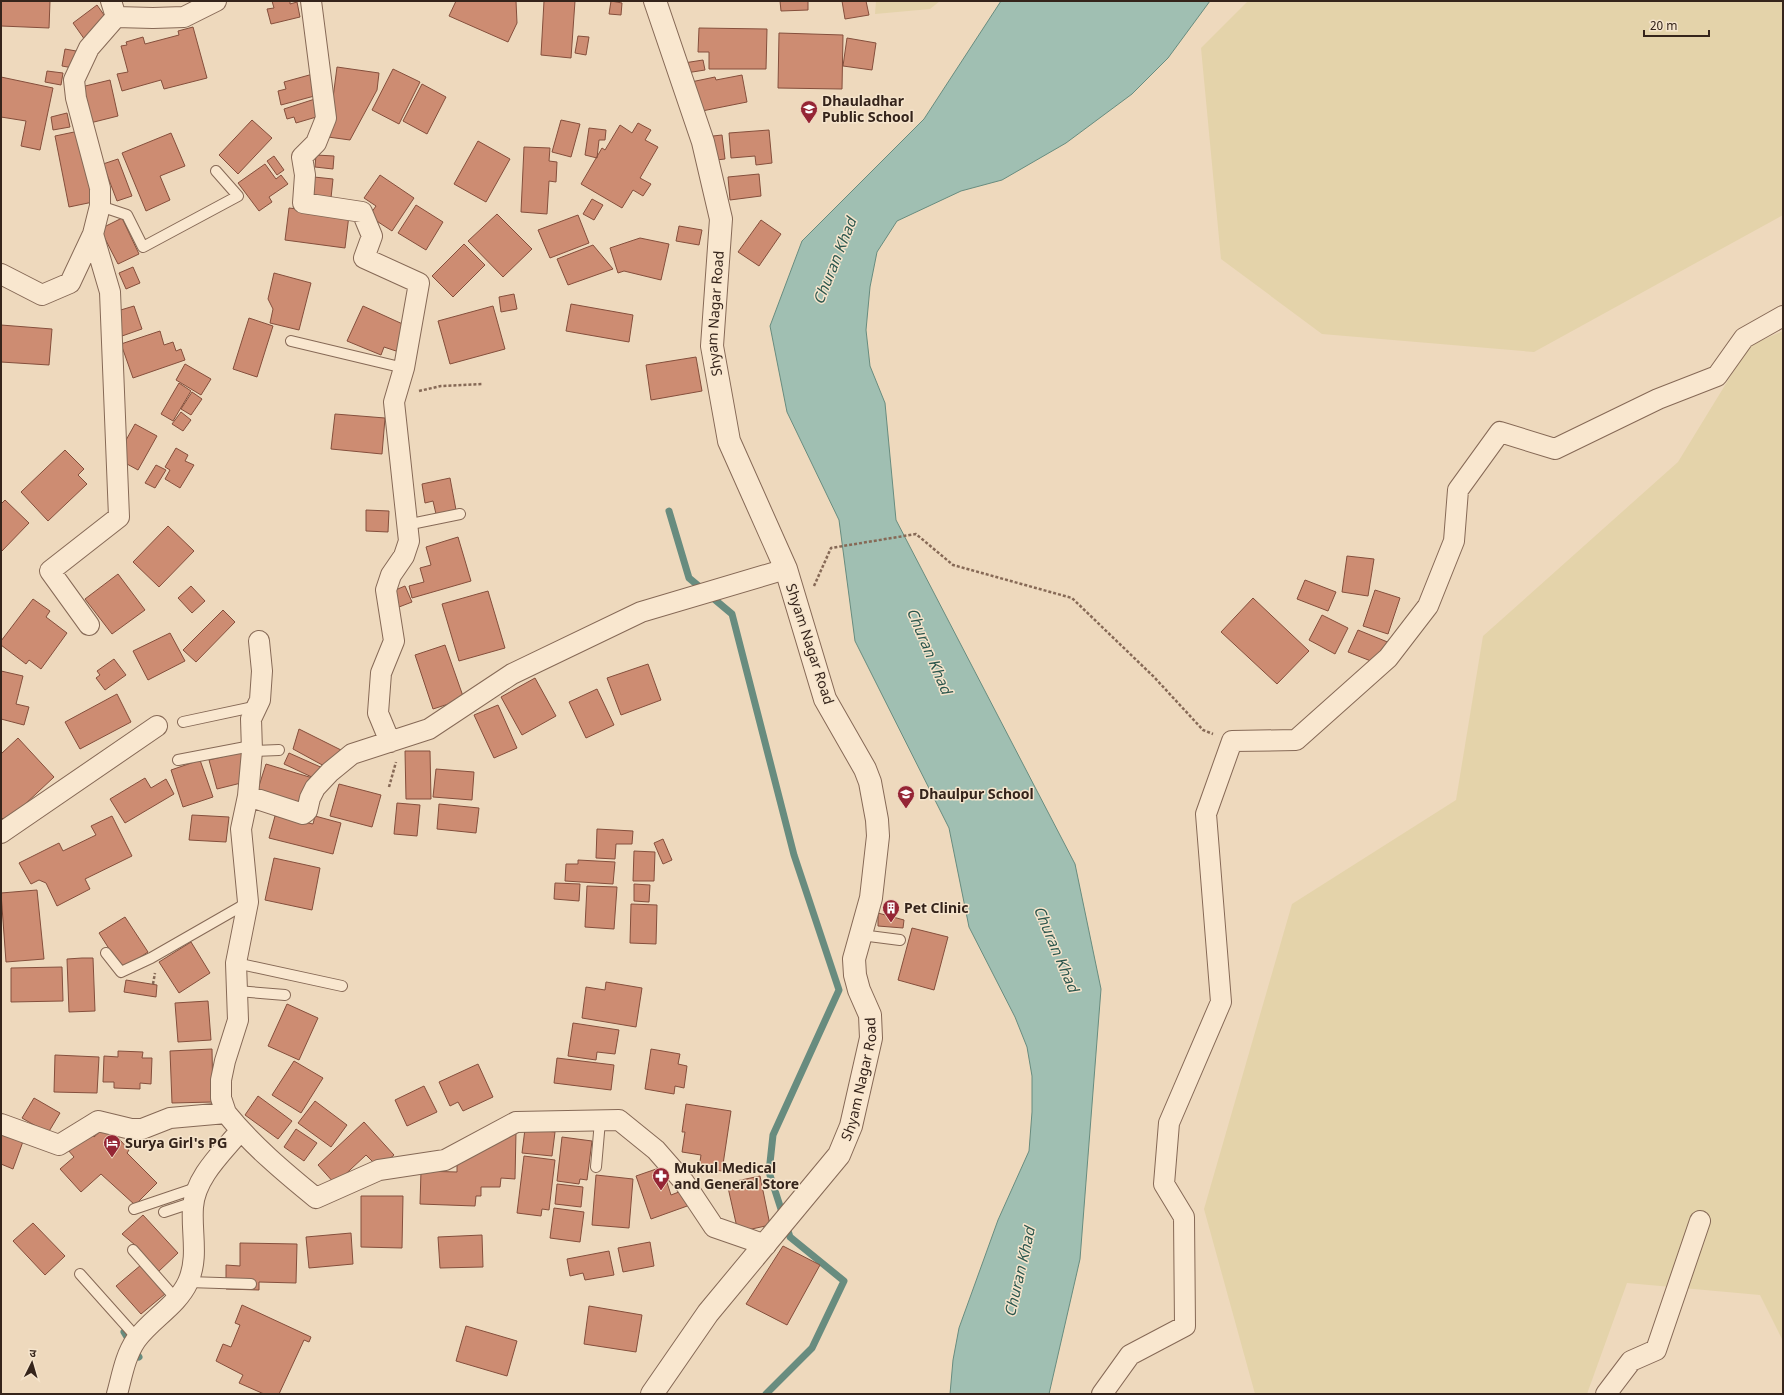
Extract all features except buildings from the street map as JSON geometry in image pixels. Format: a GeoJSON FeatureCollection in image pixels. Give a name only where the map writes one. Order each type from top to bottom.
{"type":"FeatureCollection","features":[{"type":"Feature","properties":{"kind":"street"},"geometry":{"type":"LineString","coordinates":[[1,274],[42,295],[70,283],[93,234],[100,206],[100,188],[76,98],[74,80],[88,48],[114,9],[153,18],[184,17],[216,1]]}},
{"type":"Feature","properties":{"kind":"street"},"geometry":{"type":"LineString","coordinates":[[311,1],[326,118],[316,143],[302,157],[305,175],[303,203],[362,212],[372,236],[364,258],[419,283],[404,368],[394,402],[406,525],[409,541],[404,556],[391,575],[386,590],[394,642],[382,673],[378,713],[390,742]]}},
{"type":"Feature","properties":{"kind":"street","name":"Shyam Nagar Road"},"geometry":{"type":"LineString","coordinates":[[652,1394],[708,1313],[766,1245],[839,1155],[851,1126],[871,1038],[872,1026],[870,1015],[859,990],[855,975],[854,958],[871,898],[878,836],[878,820],[870,782],[865,769],[825,699],[786,569],[729,441],[712,346],[721,219],[703,142],[655,1]]}},
{"type":"Feature","properties":{"kind":"street"},"geometry":{"type":"LineString","coordinates":[[89,625],[50,571],[119,517],[110,292],[93,234]]}},
{"type":"Feature","properties":{"kind":"street"},"geometry":{"type":"LineString","coordinates":[[1102,1394],[1130,1355],[1185,1326],[1184,1217],[1164,1184],[1169,1123],[1221,1002],[1206,814],[1232,741],[1296,740],[1388,658],[1428,606],[1454,541],[1458,490],[1500,432],[1555,449],[1658,399],[1717,376],[1744,338],[1783,316]]}},
{"type":"Feature","properties":{"kind":"street"},"geometry":{"type":"LineString","coordinates":[[248,796],[303,814],[307,810],[310,798],[315,788],[330,772],[352,754],[429,729],[512,674],[641,612],[786,569]]}},
{"type":"Feature","properties":{"kind":"street"},"geometry":{"type":"LineString","coordinates":[[259,641],[262,672],[260,700],[250,719],[252,748],[248,796],[241,829],[247,908],[236,963],[238,1020],[225,1061],[221,1080],[221,1098],[226,1113],[240,1130],[282,1171],[316,1198],[379,1170],[445,1160],[516,1122],[619,1120],[656,1150],[684,1182],[714,1227],[766,1245]]}},
{"type":"Feature","properties":{"kind":"street"},"geometry":{"type":"LineString","coordinates":[[1,833],[157,726]]}},
{"type":"Feature","properties":{"kind":"street"},"geometry":{"type":"LineString","coordinates":[[1,1124],[59,1145],[98,1121],[131,1129],[142,1129],[170,1118],[226,1113]]}},
{"type":"Feature","properties":{"kind":"street"},"geometry":{"type":"LineString","coordinates":[[117,1394],[129,1351],[138,1338],[176,1300],[188,1282],[195,1262],[193,1205],[206,1173],[240,1130]]}},
{"type":"Feature","properties":{"kind":"street"},"geometry":{"type":"LineString","coordinates":[[1606,1394],[1631,1361],[1656,1350],[1700,1222]]}},
{"type":"Feature","properties":{"kind":"lane"},"geometry":{"type":"LineString","coordinates":[[100,206],[127,215],[143,247],[238,196],[216,171]]}},
{"type":"Feature","properties":{"kind":"lane"},"geometry":{"type":"LineString","coordinates":[[291,341],[404,368]]}},
{"type":"Feature","properties":{"kind":"lane"},"geometry":{"type":"LineString","coordinates":[[406,525],[460,514]]}},
{"type":"Feature","properties":{"kind":"lane"},"geometry":{"type":"LineString","coordinates":[[183,722],[258,706]]}},
{"type":"Feature","properties":{"kind":"lane"},"geometry":{"type":"LineString","coordinates":[[178,760],[252,748],[279,750]]}},
{"type":"Feature","properties":{"kind":"lane"},"geometry":{"type":"LineString","coordinates":[[106,953],[121,972],[151,958],[240,907],[247,908]]}},
{"type":"Feature","properties":{"kind":"lane"},"geometry":{"type":"LineString","coordinates":[[861,935],[900,940]]}},
{"type":"Feature","properties":{"kind":"lane"},"geometry":{"type":"LineString","coordinates":[[236,963],[342,986]]}},
{"type":"Feature","properties":{"kind":"lane"},"geometry":{"type":"LineString","coordinates":[[237,991],[285,995]]}},
{"type":"Feature","properties":{"kind":"lane"},"geometry":{"type":"LineString","coordinates":[[596,1167],[600,1120]]}},
{"type":"Feature","properties":{"kind":"lane"},"geometry":{"type":"LineString","coordinates":[[134,1209],[197,1194]]}},
{"type":"Feature","properties":{"kind":"lane"},"geometry":{"type":"LineString","coordinates":[[164,1212],[197,1194]]}},
{"type":"Feature","properties":{"kind":"lane"},"geometry":{"type":"LineString","coordinates":[[133,1250],[176,1300]]}},
{"type":"Feature","properties":{"kind":"lane"},"geometry":{"type":"LineString","coordinates":[[80,1274],[138,1338]]}},
{"type":"Feature","properties":{"kind":"lane"},"geometry":{"type":"LineString","coordinates":[[188,1282],[251,1284]]}},
{"type":"Feature","properties":{"kind":"path"},"geometry":{"type":"LineString","coordinates":[[396,396],[441,386],[483,384]]}},
{"type":"Feature","properties":{"kind":"path"},"geometry":{"type":"LineString","coordinates":[[800,617],[831,548],[916,534],[953,565],[1072,598],[1154,677],[1203,730],[1232,741]]}},
{"type":"Feature","properties":{"kind":"shaded area"},"geometry":{"type":"Polygon","coordinates":[[[876,1],[940,1],[930,9],[875,14],[876,1]]]}},
{"type":"Feature","properties":{"kind":"shaded area"},"geometry":{"type":"Polygon","coordinates":[[[1248,1],[1783,1],[1783,215],[1534,352],[1322,334],[1221,259],[1201,48],[1248,1]]]}},
{"type":"Feature","properties":{"kind":"shaded area"},"geometry":{"type":"Polygon","coordinates":[[[1783,331],[1783,1341],[1760,1295],[1627,1283],[1587,1394],[1255,1394],[1204,1209],[1292,904],[1456,800],[1483,636],[1678,462],[1749,346],[1783,331]]]}},
{"type":"Feature","properties":{"kind":"water","name":"Churan Khad"},"geometry":{"type":"Polygon","coordinates":[[[1001,1],[1210,1],[1168,58],[1132,94],[1066,143],[1002,180],[961,191],[897,221],[877,252],[870,287],[866,330],[870,366],[885,403],[896,520],[1075,864],[1101,989],[1080,1259],[1049,1394],[950,1394],[953,1360],[959,1328],[998,1220],[1029,1151],[1032,1112],[1032,1076],[1027,1047],[1015,1017],[969,927],[949,828],[855,641],[839,520],[787,412],[770,326],[802,241],[924,119],[1001,1]]]}},
{"type":"Feature","properties":{"kind":"waterway"},"geometry":{"type":"LineString","coordinates":[[669,511],[689,578],[732,614],[794,855],[839,990],[773,1135],[769,1172],[790,1237],[844,1281],[812,1348],[766,1394]]}},
{"type":"Feature","properties":{"kind":"waterway"},"geometry":{"type":"LineString","coordinates":[[124,1332],[139,1357]]}},
{"type":"Feature","properties":{"kind":"place","name":"Dhauladhar Public School"},"geometry":{"type":"Point","coordinates":[809,124]}},
{"type":"Feature","properties":{"kind":"place","name":"Dhaulpur School"},"geometry":{"type":"Point","coordinates":[906,809]}},
{"type":"Feature","properties":{"kind":"place","name":"Pet Clinic"},"geometry":{"type":"Point","coordinates":[891,923]}},
{"type":"Feature","properties":{"kind":"place","name":"Surya Girl's PG"},"geometry":{"type":"Point","coordinates":[112,1158]}},
{"type":"Feature","properties":{"kind":"place","name":"Mukul Medical and General Store"},"geometry":{"type":"Point","coordinates":[661,1191]}}]}
